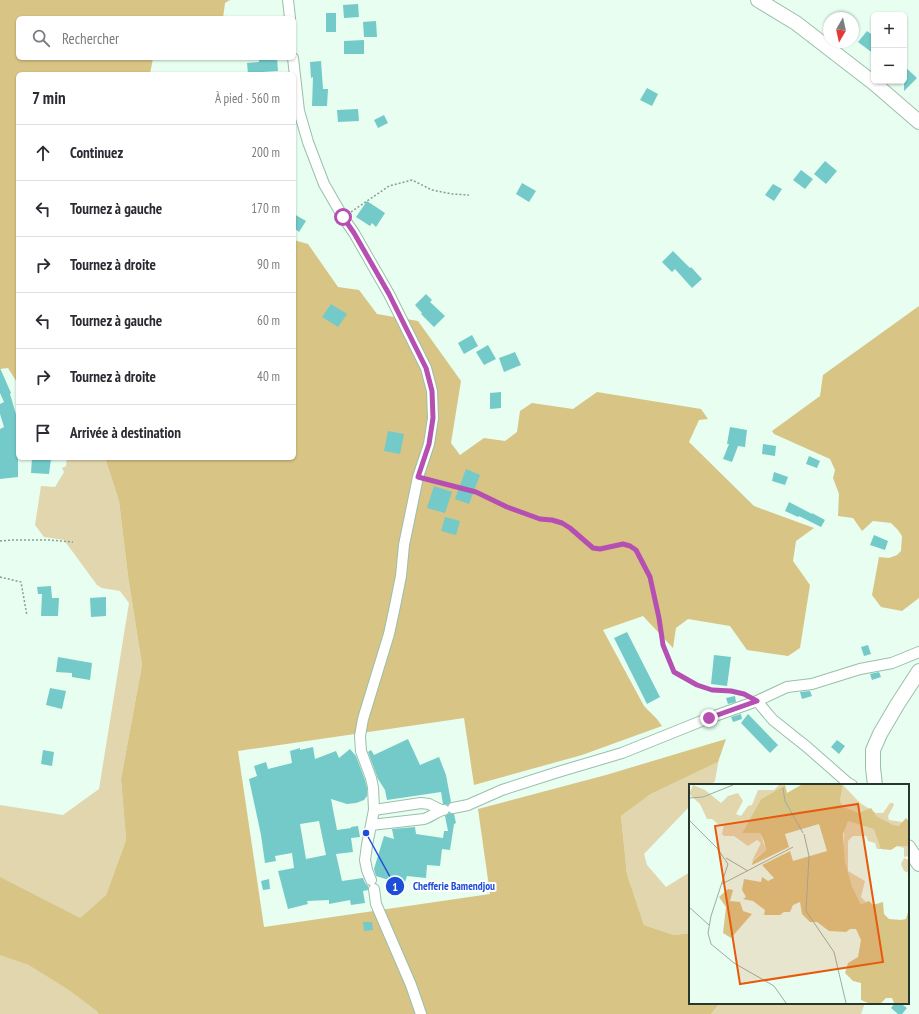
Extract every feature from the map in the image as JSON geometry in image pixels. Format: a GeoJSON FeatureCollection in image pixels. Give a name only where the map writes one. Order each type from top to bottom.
{"type":"FeatureCollection","features":[{"type":"Feature","properties":{"kind":"main road"},"geometry":{"type":"LineString","coordinates":[[758,0],[796,23],[875,84],[919,122]]}},
{"type":"Feature","properties":{"kind":"main road"},"geometry":{"type":"LineString","coordinates":[[875,784],[873,750],[880,734],[919,670]]}},
{"type":"Feature","properties":{"kind":"main road"},"geometry":{"type":"LineString","coordinates":[[909,849],[919,864]]}},
{"type":"Feature","properties":{"kind":"street"},"geometry":{"type":"LineString","coordinates":[[288,0],[290,16]]}},
{"type":"Feature","properties":{"kind":"street"},"geometry":{"type":"LineString","coordinates":[[293,60],[295,72]]}},
{"type":"Feature","properties":{"kind":"street"},"geometry":{"type":"LineString","coordinates":[[296,84],[299,111],[308,142],[324,184],[389,294],[426,368],[432,391],[433,418],[429,444],[418,477],[404,545],[401,576],[395,606],[363,719],[360,736],[361,751],[371,778],[374,810],[365,860],[366,870],[372,884],[376,904],[421,1014]]}},
{"type":"Feature","properties":{"kind":"street"},"geometry":{"type":"LineString","coordinates":[[371,825],[432,817],[446,809],[468,804],[502,790],[622,753],[709,718],[757,701],[787,687],[812,684],[860,669],[892,663],[919,652]]}},
{"type":"Feature","properties":{"kind":"street"},"geometry":{"type":"LineString","coordinates":[[757,701],[773,720],[850,784]]}},
{"type":"Feature","properties":{"kind":"street"},"geometry":{"type":"LineString","coordinates":[[374,810],[422,803],[446,809]]}},
{"type":"Feature","properties":{"kind":"path"},"geometry":{"type":"LineString","coordinates":[[343,217],[389,186],[412,180],[432,190],[452,194],[469,195]]}},
{"type":"Feature","properties":{"kind":"path"},"geometry":{"type":"LineString","coordinates":[[418,477],[476,492],[507,507],[540,519],[562,523],[593,548],[600,549],[623,544],[630,546],[636,550],[650,577],[658,612],[663,645],[674,672],[697,685],[712,690],[731,691],[744,694],[757,701]]}},
{"type":"Feature","properties":{"kind":"path"},"geometry":{"type":"LineString","coordinates":[[0,541],[50,540],[73,542]]}},
{"type":"Feature","properties":{"kind":"path"},"geometry":{"type":"LineString","coordinates":[[0,577],[21,582],[27,616]]}},
{"type":"Feature","properties":{"kind":"shaded area"},"geometry":{"type":"Polygon","coordinates":[[[0,0],[230,0],[225,3],[223,16],[16,16],[16,60],[153,60],[150,72],[16,72],[16,381],[8,368],[0,369],[0,0]]]}},
{"type":"Feature","properties":{"kind":"shaded area"},"geometry":{"type":"Polygon","coordinates":[[[296,241],[308,244],[338,287],[359,290],[377,314],[418,321],[461,381],[451,443],[460,455],[484,438],[505,441],[517,432],[520,411],[532,403],[573,409],[597,392],[701,409],[708,419],[699,420],[689,442],[754,506],[814,528],[796,541],[793,561],[810,585],[800,648],[788,656],[747,650],[730,626],[688,619],[676,628],[673,648],[643,616],[603,630],[644,706],[662,726],[582,755],[474,785],[464,718],[238,751],[264,927],[490,894],[478,809],[606,775],[726,739],[718,762],[651,794],[621,816],[627,874],[644,925],[674,935],[689,933],[689,1004],[719,1004],[711,1014],[99,1014],[69,990],[29,965],[0,955],[0,877],[80,918],[106,895],[126,840],[121,779],[142,665],[128,576],[119,501],[106,460],[296,460],[296,241]]]}},
{"type":"Feature","properties":{"kind":"shaded area"},"geometry":{"type":"Polygon","coordinates":[[[919,306],[919,598],[902,611],[881,607],[872,595],[879,557],[889,558],[897,555],[901,551],[902,536],[898,530],[891,523],[873,521],[862,531],[853,518],[838,516],[839,494],[833,478],[835,470],[830,459],[774,434],[772,431],[820,396],[823,375],[919,306]]]}},
{"type":"Feature","properties":{"kind":"shaded area"},"geometry":{"type":"Polygon","coordinates":[[[67,460],[106,460],[119,501],[128,576],[142,665],[121,779],[126,840],[106,895],[80,918],[99,1014],[0,1014],[0,805],[63,815],[99,789],[129,603],[120,591],[102,588],[97,585],[64,540],[44,537],[35,525],[41,486],[55,487],[64,472],[62,468],[66,466],[67,460]]]}},
{"type":"Feature","properties":{"kind":"shaded area"},"geometry":{"type":"Polygon","coordinates":[[[719,758],[715,781],[712,784],[689,784],[689,807],[644,854],[647,865],[666,887],[689,873],[689,933],[674,935],[644,925],[627,874],[621,816],[651,794],[718,762],[719,758]]]}},
{"type":"Feature","properties":{"kind":"shaded area"},"geometry":{"type":"Polygon","coordinates":[[[719,1004],[865,1004],[861,1014],[711,1014],[719,1004]]]}},
{"type":"Feature","properties":{"kind":"building"},"geometry":{"type":"Polygon","coordinates":[[[358,4],[359,17],[344,18],[343,5],[358,4]]]}},
{"type":"Feature","properties":{"kind":"building"},"geometry":{"type":"Polygon","coordinates":[[[326,13],[336,13],[336,32],[326,32],[326,13]]]}},
{"type":"Feature","properties":{"kind":"building"},"geometry":{"type":"Polygon","coordinates":[[[376,21],[377,37],[364,37],[363,22],[376,21]]]}},
{"type":"Feature","properties":{"kind":"building"},"geometry":{"type":"Polygon","coordinates":[[[867,31],[871,34],[871,52],[859,43],[867,31]]]}},
{"type":"Feature","properties":{"kind":"building"},"geometry":{"type":"Polygon","coordinates":[[[364,40],[364,54],[344,54],[344,41],[364,40]]]}},
{"type":"Feature","properties":{"kind":"building"},"geometry":{"type":"Polygon","coordinates":[[[259,60],[277,60],[278,71],[248,72],[247,63],[259,62],[259,60]]]}},
{"type":"Feature","properties":{"kind":"building"},"geometry":{"type":"Polygon","coordinates":[[[321,61],[323,89],[328,89],[327,106],[312,106],[313,77],[311,78],[310,62],[321,61]]]}},
{"type":"Feature","properties":{"kind":"building"},"geometry":{"type":"Polygon","coordinates":[[[907,69],[917,78],[904,91],[904,84],[907,84],[907,69]]]}},
{"type":"Feature","properties":{"kind":"building"},"geometry":{"type":"Polygon","coordinates":[[[647,88],[658,94],[652,106],[640,100],[647,88]]]}},
{"type":"Feature","properties":{"kind":"building"},"geometry":{"type":"Polygon","coordinates":[[[358,109],[359,121],[338,122],[337,110],[358,109]]]}},
{"type":"Feature","properties":{"kind":"building"},"geometry":{"type":"Polygon","coordinates":[[[384,115],[388,123],[378,128],[374,120],[384,115]]]}},
{"type":"Feature","properties":{"kind":"building"},"geometry":{"type":"Polygon","coordinates":[[[825,161],[837,171],[826,184],[814,174],[825,161]]]}},
{"type":"Feature","properties":{"kind":"building"},"geometry":{"type":"Polygon","coordinates":[[[801,170],[813,179],[805,189],[793,180],[801,170]]]}},
{"type":"Feature","properties":{"kind":"building"},"geometry":{"type":"Polygon","coordinates":[[[522,183],[536,191],[529,202],[516,194],[522,183]]]}},
{"type":"Feature","properties":{"kind":"building"},"geometry":{"type":"Polygon","coordinates":[[[773,184],[782,189],[774,201],[765,195],[773,184]]]}},
{"type":"Feature","properties":{"kind":"building"},"geometry":{"type":"Polygon","coordinates":[[[367,201],[385,213],[376,227],[372,223],[370,226],[356,217],[367,201]]]}},
{"type":"Feature","properties":{"kind":"building"},"geometry":{"type":"Polygon","coordinates":[[[296,215],[306,221],[299,232],[296,230],[296,215]]]}},
{"type":"Feature","properties":{"kind":"building"},"geometry":{"type":"Polygon","coordinates":[[[673,251],[702,279],[692,288],[675,269],[672,272],[662,262],[673,251]]]}},
{"type":"Feature","properties":{"kind":"building"},"geometry":{"type":"Polygon","coordinates":[[[426,294],[432,300],[430,302],[445,316],[434,327],[421,314],[422,313],[415,305],[426,294]]]}},
{"type":"Feature","properties":{"kind":"building"},"geometry":{"type":"Polygon","coordinates":[[[331,304],[347,314],[338,327],[322,317],[331,304]]]}},
{"type":"Feature","properties":{"kind":"building"},"geometry":{"type":"Polygon","coordinates":[[[472,335],[478,346],[464,354],[458,343],[472,335]]]}},
{"type":"Feature","properties":{"kind":"building"},"geometry":{"type":"Polygon","coordinates":[[[488,345],[496,359],[484,365],[476,352],[488,345]]]}},
{"type":"Feature","properties":{"kind":"building"},"geometry":{"type":"Polygon","coordinates":[[[515,352],[521,365],[504,372],[499,358],[515,352]]]}},
{"type":"Feature","properties":{"kind":"building"},"geometry":{"type":"Polygon","coordinates":[[[0,368],[11,393],[10,394],[16,414],[16,460],[18,460],[18,477],[0,479],[0,429],[4,427],[0,414],[0,404],[4,402],[0,393],[0,368]]]}},
{"type":"Feature","properties":{"kind":"building"},"geometry":{"type":"Polygon","coordinates":[[[501,392],[501,408],[490,409],[490,393],[501,392]]]}},
{"type":"Feature","properties":{"kind":"building"},"geometry":{"type":"Polygon","coordinates":[[[730,427],[747,430],[745,447],[738,446],[732,462],[723,459],[729,444],[727,444],[730,427]]]}},
{"type":"Feature","properties":{"kind":"building"},"geometry":{"type":"Polygon","coordinates":[[[388,431],[404,434],[400,454],[384,451],[388,431]]]}},
{"type":"Feature","properties":{"kind":"building"},"geometry":{"type":"Polygon","coordinates":[[[763,444],[776,446],[775,456],[762,454],[763,444]]]}},
{"type":"Feature","properties":{"kind":"building"},"geometry":{"type":"Polygon","coordinates":[[[809,456],[820,461],[817,468],[806,464],[809,456]]]}},
{"type":"Feature","properties":{"kind":"building"},"geometry":{"type":"Polygon","coordinates":[[[32,460],[51,460],[49,474],[31,473],[32,460]]]}},
{"type":"Feature","properties":{"kind":"building"},"geometry":{"type":"Polygon","coordinates":[[[466,469],[480,475],[469,504],[455,499],[466,469]]]}},
{"type":"Feature","properties":{"kind":"building"},"geometry":{"type":"Polygon","coordinates":[[[774,472],[788,477],[785,485],[772,481],[774,472]]]}},
{"type":"Feature","properties":{"kind":"building"},"geometry":{"type":"Polygon","coordinates":[[[434,486],[452,492],[445,513],[427,508],[434,486]]]}},
{"type":"Feature","properties":{"kind":"building"},"geometry":{"type":"Polygon","coordinates":[[[789,502],[825,520],[821,527],[785,511],[789,502]]]}},
{"type":"Feature","properties":{"kind":"building"},"geometry":{"type":"Polygon","coordinates":[[[445,517],[460,521],[456,535],[441,531],[445,517]]]}},
{"type":"Feature","properties":{"kind":"building"},"geometry":{"type":"Polygon","coordinates":[[[874,535],[888,541],[885,550],[870,545],[874,535]]]}},
{"type":"Feature","properties":{"kind":"building"},"geometry":{"type":"Polygon","coordinates":[[[51,586],[52,598],[59,598],[58,616],[41,616],[42,594],[38,594],[37,587],[51,586]]]}},
{"type":"Feature","properties":{"kind":"building"},"geometry":{"type":"Polygon","coordinates":[[[106,597],[106,616],[91,617],[90,598],[106,597]]]}},
{"type":"Feature","properties":{"kind":"building"},"geometry":{"type":"Polygon","coordinates":[[[627,632],[660,697],[647,704],[614,638],[627,632]]]}},
{"type":"Feature","properties":{"kind":"building"},"geometry":{"type":"Polygon","coordinates":[[[868,645],[871,654],[864,656],[861,647],[868,645]]]}},
{"type":"Feature","properties":{"kind":"building"},"geometry":{"type":"Polygon","coordinates":[[[714,655],[731,657],[727,686],[711,684],[714,655]]]}},
{"type":"Feature","properties":{"kind":"building"},"geometry":{"type":"Polygon","coordinates":[[[58,657],[92,663],[90,680],[72,677],[72,673],[56,672],[58,657]]]}},
{"type":"Feature","properties":{"kind":"building"},"geometry":{"type":"Polygon","coordinates":[[[879,672],[881,677],[872,680],[870,674],[879,672]]]}},
{"type":"Feature","properties":{"kind":"building"},"geometry":{"type":"Polygon","coordinates":[[[50,688],[66,691],[62,709],[46,705],[50,688]]]}},
{"type":"Feature","properties":{"kind":"building"},"geometry":{"type":"Polygon","coordinates":[[[810,691],[812,696],[802,699],[800,692],[810,691]]]}},
{"type":"Feature","properties":{"kind":"building"},"geometry":{"type":"Polygon","coordinates":[[[735,696],[736,702],[728,704],[726,698],[735,696]]]}},
{"type":"Feature","properties":{"kind":"building"},"geometry":{"type":"Polygon","coordinates":[[[741,714],[742,719],[733,722],[731,717],[741,714]]]}},
{"type":"Feature","properties":{"kind":"building"},"geometry":{"type":"Polygon","coordinates":[[[748,714],[778,745],[770,753],[741,723],[748,714]]]}},
{"type":"Feature","properties":{"kind":"building"},"geometry":{"type":"Polygon","coordinates":[[[408,739],[420,765],[439,757],[446,775],[451,802],[448,805],[443,804],[441,792],[387,800],[385,790],[378,779],[368,752],[371,750],[374,755],[408,739]]]}},
{"type":"Feature","properties":{"kind":"building"},"geometry":{"type":"Polygon","coordinates":[[[837,740],[845,746],[839,754],[831,747],[837,740]]]}},
{"type":"Feature","properties":{"kind":"building"},"geometry":{"type":"Polygon","coordinates":[[[313,747],[315,759],[336,751],[339,758],[350,749],[356,756],[365,780],[367,796],[364,800],[347,804],[331,799],[337,830],[358,826],[360,837],[351,838],[353,852],[336,854],[342,881],[363,878],[368,886],[368,890],[363,891],[365,903],[351,905],[350,900],[329,904],[329,900],[307,901],[308,904],[288,909],[278,871],[294,868],[292,853],[275,856],[276,861],[265,863],[261,835],[249,779],[257,776],[254,766],[266,762],[268,769],[292,763],[290,751],[300,748],[300,750],[313,747]],[[319,821],[300,824],[306,859],[326,855],[319,821]]]}},
{"type":"Feature","properties":{"kind":"building"},"geometry":{"type":"Polygon","coordinates":[[[43,750],[54,752],[52,766],[41,764],[43,750]]]}},
{"type":"Feature","properties":{"kind":"building"},"geometry":{"type":"Polygon","coordinates":[[[449,813],[454,814],[456,823],[454,824],[450,850],[442,849],[440,866],[427,865],[426,878],[407,876],[405,882],[393,878],[392,881],[376,876],[374,869],[384,836],[394,839],[392,829],[415,827],[416,834],[443,838],[444,831],[448,831],[445,816],[449,813]]]}},
{"type":"Feature","properties":{"kind":"building"},"geometry":{"type":"Polygon","coordinates":[[[269,879],[270,889],[263,890],[261,881],[269,879]]]}},
{"type":"Feature","properties":{"kind":"building"},"geometry":{"type":"Polygon","coordinates":[[[363,922],[372,922],[373,930],[364,931],[363,922]]]}},
{"type":"Feature","properties":{"kind":"building"},"geometry":{"type":"Polygon","coordinates":[[[894,1004],[901,1004],[907,1008],[902,1014],[898,1014],[891,1008],[894,1004]]]}},
{"type":"Feature","properties":{"kind":"place","name":"Chefferie Bamendjou"},"geometry":{"type":"Point","coordinates":[366,833]}},
{"type":"Feature","properties":{"kind":"route"},"geometry":{"type":"LineString","coordinates":[[343,217],[354,233],[389,294],[426,368],[432,391],[433,418],[429,444],[418,477],[476,492],[507,507],[540,519],[562,523],[593,548],[600,549],[623,544],[636,550],[650,577],[663,645],[674,672],[697,685],[712,690],[731,691],[744,694],[757,701],[709,718]]}}]}
